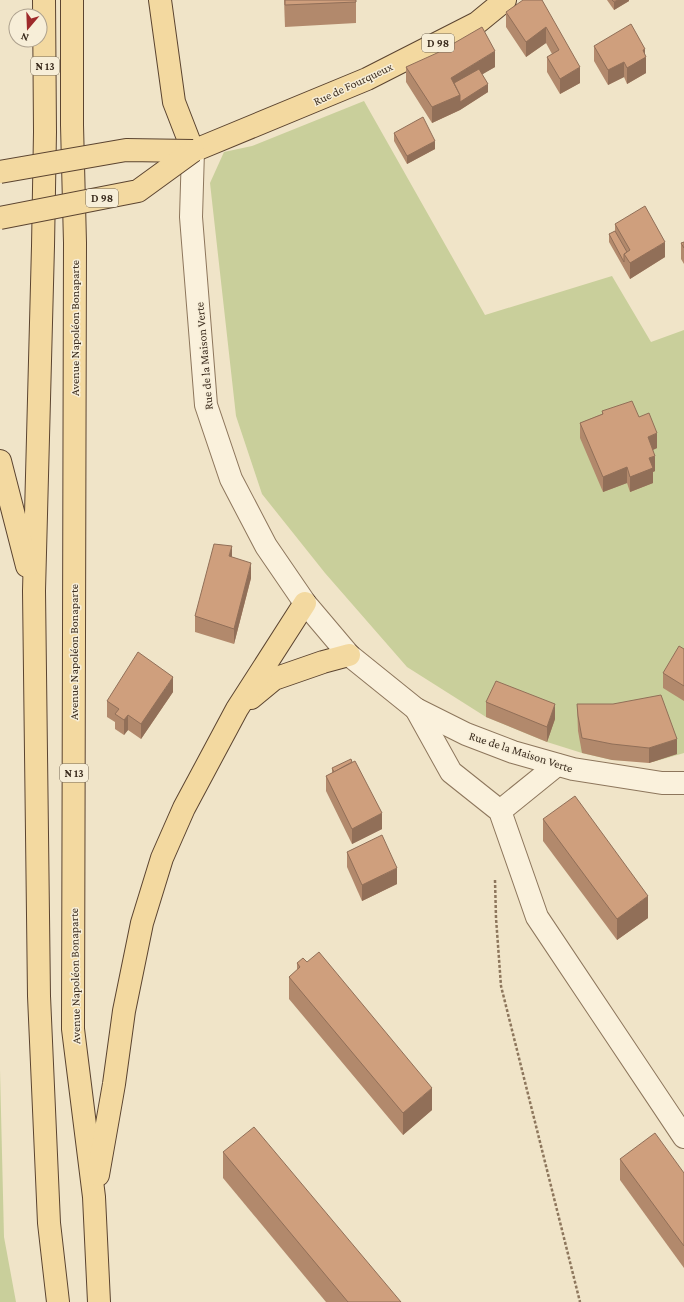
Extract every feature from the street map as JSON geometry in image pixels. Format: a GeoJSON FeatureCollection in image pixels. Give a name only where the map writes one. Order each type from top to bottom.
{"type":"FeatureCollection","features":[{"type":"Feature","properties":{"kind":"main road","name":"N 13"},"geometry":{"type":"LineString","coordinates":[[44,0],[45,132],[34,591],[39,996],[50,1223],[58,1302]]}},
{"type":"Feature","properties":{"kind":"main road","name":"Avenue Napoléon Bonaparte"},"geometry":{"type":"LineString","coordinates":[[72,0],[72,125],[75,243],[73,1029],[94,1197],[99,1302]]}},
{"type":"Feature","properties":{"kind":"main road"},"geometry":{"type":"LineString","coordinates":[[160,0],[174,102],[193,151]]}},
{"type":"Feature","properties":{"kind":"main road","name":"Rue de Fourqueux"},"geometry":{"type":"LineString","coordinates":[[0,218],[138,192],[193,151],[367,79],[476,23],[505,0]]}},
{"type":"Feature","properties":{"kind":"main road","name":"Rue de Fourqueux"},"geometry":{"type":"LineString","coordinates":[[0,172],[126,150],[193,151]]}},
{"type":"Feature","properties":{"kind":"main road"},"geometry":{"type":"LineString","coordinates":[[0,460],[34,591]]}},
{"type":"Feature","properties":{"kind":"main road"},"geometry":{"type":"LineString","coordinates":[[94,1197],[114,1084],[124,1010],[142,923],[162,858],[184,808],[237,709],[304,603]]}},
{"type":"Feature","properties":{"kind":"main road"},"geometry":{"type":"LineString","coordinates":[[237,709],[274,679],[323,662],[349,655]]}},
{"type":"Feature","properties":{"kind":"street","name":"Rue de la Maison Verte"},"geometry":{"type":"LineString","coordinates":[[193,151],[191,217],[206,405],[231,479],[266,546],[304,603],[349,655],[416,709],[466,734],[513,752],[573,769],[662,783],[684,783]]}},
{"type":"Feature","properties":{"kind":"street"},"geometry":{"type":"LineString","coordinates":[[416,709],[451,772],[500,811],[538,917],[684,1137]]}},
{"type":"Feature","properties":{"kind":"street"},"geometry":{"type":"LineString","coordinates":[[500,811],[557,765]]}},
{"type":"Feature","properties":{"kind":"street","name":"Rue de la Maison Verte"},"geometry":{"type":"LineString","coordinates":[[662,783],[684,777]]}},
{"type":"Feature","properties":{"kind":"path"},"geometry":{"type":"LineString","coordinates":[[494,875],[501,986],[580,1302]]}},
{"type":"Feature","properties":{"kind":"green space"},"geometry":{"type":"Polygon","coordinates":[[[364,101],[485,315],[612,276],[651,342],[684,330],[684,753],[653,762],[612,760],[582,753],[547,742],[486,717],[407,667],[325,573],[262,494],[236,416],[210,183],[224,152],[252,146],[364,101]]]}},
{"type":"Feature","properties":{"kind":"green space"},"geometry":{"type":"Polygon","coordinates":[[[0,1070],[4,1237],[16,1302],[0,1302],[0,1070]]]}},
{"type":"Feature","properties":{"kind":"building"},"geometry":{"type":"Polygon","coordinates":[[[285,0],[356,0],[356,2],[285,5],[285,0]]]}},
{"type":"Feature","properties":{"kind":"building"},"geometry":{"type":"Polygon","coordinates":[[[523,0],[542,0],[580,67],[560,79],[547,57],[559,50],[546,27],[526,42],[506,12],[523,0]]]}},
{"type":"Feature","properties":{"kind":"building"},"geometry":{"type":"Polygon","coordinates":[[[631,24],[645,49],[643,50],[646,57],[627,68],[624,62],[608,70],[594,46],[631,24]]]}},
{"type":"Feature","properties":{"kind":"building"},"geometry":{"type":"Polygon","coordinates":[[[482,27],[495,51],[451,78],[460,95],[432,107],[406,67],[437,53],[482,27]]]}},
{"type":"Feature","properties":{"kind":"building"},"geometry":{"type":"Polygon","coordinates":[[[479,69],[488,84],[460,102],[460,95],[454,83],[479,69]]]}},
{"type":"Feature","properties":{"kind":"building"},"geometry":{"type":"Polygon","coordinates":[[[423,117],[435,141],[407,156],[394,133],[423,117]]]}},
{"type":"Feature","properties":{"kind":"building"},"geometry":{"type":"Polygon","coordinates":[[[645,206],[665,242],[630,263],[624,254],[630,250],[615,224],[645,206]]]}},
{"type":"Feature","properties":{"kind":"building"},"geometry":{"type":"Polygon","coordinates":[[[615,231],[627,252],[624,254],[624,262],[609,234],[615,231]]]}},
{"type":"Feature","properties":{"kind":"building"},"geometry":{"type":"Polygon","coordinates":[[[632,401],[639,417],[649,413],[657,433],[648,437],[655,456],[649,458],[653,468],[630,477],[627,467],[603,477],[580,423],[603,414],[602,411],[632,401]]]}},
{"type":"Feature","properties":{"kind":"building"},"geometry":{"type":"Polygon","coordinates":[[[214,544],[232,546],[229,556],[251,563],[234,629],[195,616],[214,544]]]}},
{"type":"Feature","properties":{"kind":"building"},"geometry":{"type":"Polygon","coordinates":[[[679,646],[684,649],[684,686],[663,673],[679,646]]]}},
{"type":"Feature","properties":{"kind":"building"},"geometry":{"type":"Polygon","coordinates":[[[138,652],[173,677],[141,724],[128,715],[124,720],[115,714],[119,709],[107,701],[138,652]]]}},
{"type":"Feature","properties":{"kind":"building"},"geometry":{"type":"Polygon","coordinates":[[[496,681],[555,704],[547,727],[486,702],[496,681]]]}},
{"type":"Feature","properties":{"kind":"building"},"geometry":{"type":"Polygon","coordinates":[[[661,695],[677,739],[649,748],[612,744],[582,738],[577,704],[613,704],[661,695]]]}},
{"type":"Feature","properties":{"kind":"building"},"geometry":{"type":"Polygon","coordinates":[[[351,759],[352,762],[334,772],[332,768],[351,759]]]}},
{"type":"Feature","properties":{"kind":"building"},"geometry":{"type":"Polygon","coordinates":[[[355,761],[382,813],[352,829],[326,776],[355,761]]]}},
{"type":"Feature","properties":{"kind":"building"},"geometry":{"type":"Polygon","coordinates":[[[575,796],[648,896],[617,919],[543,819],[575,796]]]}},
{"type":"Feature","properties":{"kind":"building"},"geometry":{"type":"Polygon","coordinates":[[[382,835],[397,868],[362,885],[347,852],[382,835]]]}},
{"type":"Feature","properties":{"kind":"building"},"geometry":{"type":"Polygon","coordinates":[[[319,952],[432,1088],[403,1113],[289,977],[300,967],[297,963],[303,958],[307,962],[319,952]]]}},
{"type":"Feature","properties":{"kind":"building"},"geometry":{"type":"Polygon","coordinates":[[[254,1127],[401,1302],[348,1302],[223,1152],[254,1127]]]}},
{"type":"Feature","properties":{"kind":"building"},"geometry":{"type":"Polygon","coordinates":[[[655,1133],[684,1173],[684,1246],[620,1159],[655,1133]]]}}]}
